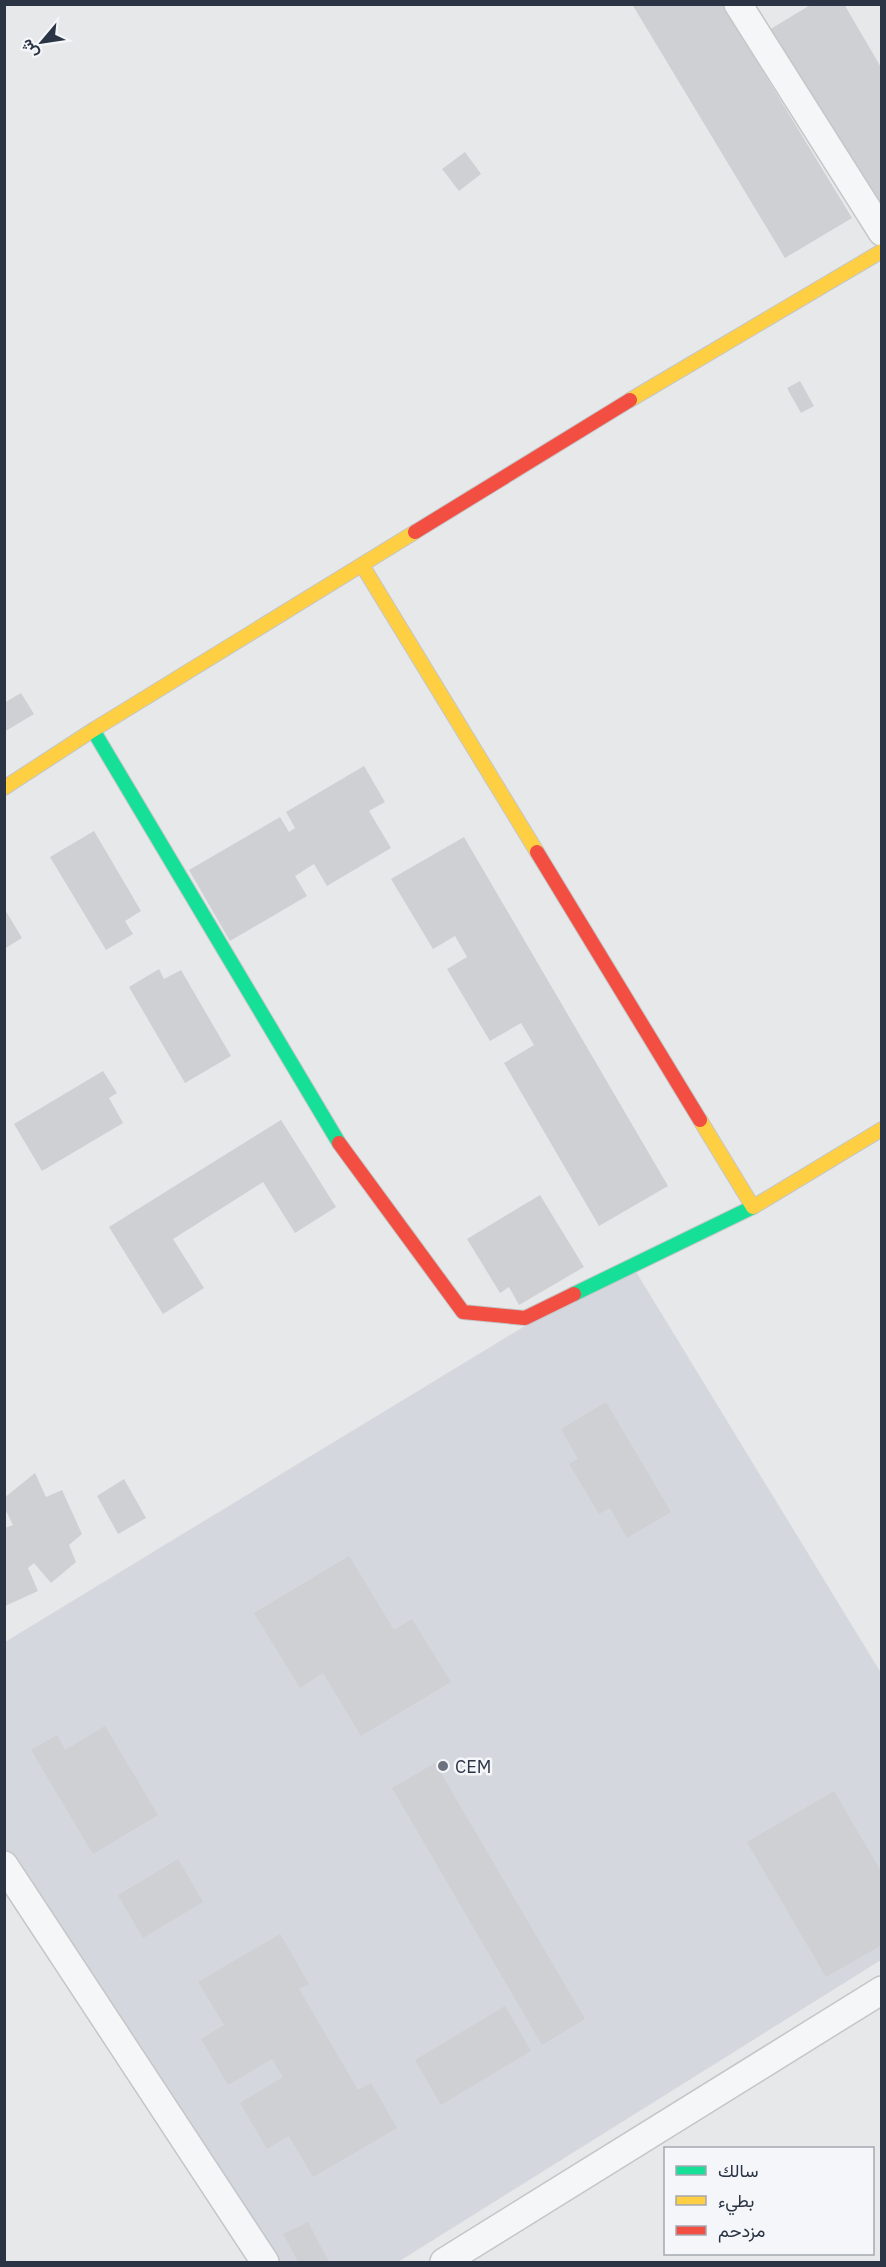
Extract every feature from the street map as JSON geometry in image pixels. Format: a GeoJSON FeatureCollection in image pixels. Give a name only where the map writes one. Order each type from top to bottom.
{"type":"FeatureCollection","features":[{"type":"Feature","properties":{"kind":"street"},"geometry":{"type":"LineString","coordinates":[[738,4],[882,232]]}},
{"type":"Feature","properties":{"kind":"street"},"geometry":{"type":"LineString","coordinates":[[4,788],[93,730],[613,410],[882,251]]}},
{"type":"Feature","properties":{"kind":"street"},"geometry":{"type":"LineString","coordinates":[[362,565],[753,1207]]}},
{"type":"Feature","properties":{"kind":"street"},"geometry":{"type":"LineString","coordinates":[[93,730],[336,1139],[463,1312],[525,1318],[753,1207],[882,1129]]}},
{"type":"Feature","properties":{"kind":"street"},"geometry":{"type":"LineString","coordinates":[[4,1865],[265,2262]]}},
{"type":"Feature","properties":{"kind":"street"},"geometry":{"type":"LineString","coordinates":[[444,2262],[882,1990]]}},
{"type":"Feature","properties":{"kind":"shaded area","name":"CEM"},"geometry":{"type":"Polygon","coordinates":[[[630,1262],[881,1673],[881,1960],[398,2262],[281,2262],[5,1858],[5,1642],[630,1262]]]}},
{"type":"Feature","properties":{"kind":"building"},"geometry":{"type":"Polygon","coordinates":[[[632,4],[722,4],[852,218],[785,258],[632,4]]]}},
{"type":"Feature","properties":{"kind":"building"},"geometry":{"type":"Polygon","coordinates":[[[812,4],[844,4],[882,69],[882,200],[872,205],[769,30],[812,4]]]}},
{"type":"Feature","properties":{"kind":"building"},"geometry":{"type":"Polygon","coordinates":[[[465,152],[481,174],[459,191],[442,169],[465,152]]]}},
{"type":"Feature","properties":{"kind":"building"},"geometry":{"type":"Polygon","coordinates":[[[800,381],[814,406],[801,413],[787,388],[800,381]]]}},
{"type":"Feature","properties":{"kind":"building"},"geometry":{"type":"Polygon","coordinates":[[[21,693],[34,714],[4,732],[4,703],[21,693]]]}},
{"type":"Feature","properties":{"kind":"building"},"geometry":{"type":"Polygon","coordinates":[[[364,766],[385,802],[369,811],[391,848],[327,886],[314,864],[295,876],[307,896],[230,941],[189,870],[280,817],[289,832],[295,828],[286,812],[364,766]]]}},
{"type":"Feature","properties":{"kind":"building"},"geometry":{"type":"Polygon","coordinates":[[[94,831],[141,911],[125,921],[133,934],[106,950],[50,857],[94,831]]]}},
{"type":"Feature","properties":{"kind":"building"},"geometry":{"type":"Polygon","coordinates":[[[464,837],[668,1186],[599,1226],[504,1063],[534,1045],[521,1023],[490,1041],[447,969],[467,957],[455,936],[433,949],[391,879],[464,837]]]}},
{"type":"Feature","properties":{"kind":"building"},"geometry":{"type":"Polygon","coordinates":[[[4,908],[22,938],[4,949],[4,908]]]}},
{"type":"Feature","properties":{"kind":"building"},"geometry":{"type":"Polygon","coordinates":[[[159,969],[164,979],[181,970],[231,1056],[185,1083],[129,987],[159,969]]]}},
{"type":"Feature","properties":{"kind":"building"},"geometry":{"type":"Polygon","coordinates":[[[103,1071],[117,1093],[109,1098],[123,1123],[42,1171],[14,1124],[103,1071]]]}},
{"type":"Feature","properties":{"kind":"building"},"geometry":{"type":"Polygon","coordinates":[[[281,1120],[336,1207],[295,1233],[263,1182],[173,1239],[204,1288],[163,1314],[109,1227],[281,1120]]]}},
{"type":"Feature","properties":{"kind":"building"},"geometry":{"type":"Polygon","coordinates":[[[540,1195],[584,1267],[519,1305],[509,1287],[500,1293],[467,1239],[540,1195]]]}},
{"type":"Feature","properties":{"kind":"building"},"geometry":{"type":"Polygon","coordinates":[[[606,1402],[671,1512],[627,1538],[610,1508],[599,1514],[569,1464],[578,1459],[561,1429],[606,1402]]]}},
{"type":"Feature","properties":{"kind":"building"},"geometry":{"type":"Polygon","coordinates":[[[35,1473],[46,1497],[62,1490],[82,1534],[69,1545],[76,1562],[51,1583],[34,1563],[28,1568],[38,1591],[5,1606],[5,1528],[13,1525],[4,1507],[4,1498],[35,1473]]]}},
{"type":"Feature","properties":{"kind":"building"},"geometry":{"type":"Polygon","coordinates":[[[124,1479],[146,1518],[118,1534],[97,1496],[124,1479]]]}},
{"type":"Feature","properties":{"kind":"building"},"geometry":{"type":"Polygon","coordinates":[[[349,1556],[394,1630],[412,1619],[451,1682],[361,1736],[323,1673],[300,1688],[254,1613],[349,1556]]]}},
{"type":"Feature","properties":{"kind":"building"},"geometry":{"type":"Polygon","coordinates":[[[105,1726],[158,1815],[93,1854],[31,1750],[57,1735],[65,1750],[105,1726]]]}},
{"type":"Feature","properties":{"kind":"building"},"geometry":{"type":"Polygon","coordinates":[[[435,1763],[585,2019],[542,2045],[392,1788],[435,1763]]]}},
{"type":"Feature","properties":{"kind":"building"},"geometry":{"type":"Polygon","coordinates":[[[834,1791],[882,1873],[882,1945],[826,1977],[747,1842],[834,1791]]]}},
{"type":"Feature","properties":{"kind":"building"},"geometry":{"type":"Polygon","coordinates":[[[178,1859],[203,1902],[143,1938],[118,1895],[178,1859]]]}},
{"type":"Feature","properties":{"kind":"building"},"geometry":{"type":"Polygon","coordinates":[[[280,1934],[309,1984],[299,1989],[358,2090],[371,2083],[397,2128],[313,2177],[289,2136],[267,2149],[240,2103],[283,2077],[272,2059],[228,2085],[201,2039],[224,2025],[198,1982],[280,1934]]]}},
{"type":"Feature","properties":{"kind":"building"},"geometry":{"type":"Polygon","coordinates":[[[505,2006],[531,2051],[441,2105],[415,2060],[505,2006]]]}},
{"type":"Feature","properties":{"kind":"building"},"geometry":{"type":"Polygon","coordinates":[[[308,2222],[329,2262],[298,2262],[283,2234],[308,2222]]]}},
{"type":"Feature","properties":{"kind":"traffic: fast"},"geometry":{"type":"LineString","coordinates":[[93,730],[339,1143]]}},
{"type":"Feature","properties":{"kind":"traffic: fast"},"geometry":{"type":"LineString","coordinates":[[574,1294],[753,1207]]}},
{"type":"Feature","properties":{"kind":"traffic: slow"},"geometry":{"type":"LineString","coordinates":[[630,400],[882,251]]}},
{"type":"Feature","properties":{"kind":"traffic: slow"},"geometry":{"type":"LineString","coordinates":[[4,788],[93,730],[415,532]]}},
{"type":"Feature","properties":{"kind":"traffic: slow"},"geometry":{"type":"LineString","coordinates":[[362,565],[537,852]]}},
{"type":"Feature","properties":{"kind":"traffic: slow"},"geometry":{"type":"LineString","coordinates":[[700,1120],[753,1207],[882,1129]]}},
{"type":"Feature","properties":{"kind":"traffic: jam"},"geometry":{"type":"LineString","coordinates":[[415,532],[630,400]]}},
{"type":"Feature","properties":{"kind":"traffic: jam"},"geometry":{"type":"LineString","coordinates":[[537,852],[700,1120]]}},
{"type":"Feature","properties":{"kind":"traffic: jam"},"geometry":{"type":"LineString","coordinates":[[339,1143],[463,1312],[525,1318],[574,1294]]}},
{"type":"Feature","properties":{"kind":"place","name":"CEM"},"geometry":{"type":"Point","coordinates":[443,1766]}}]}
